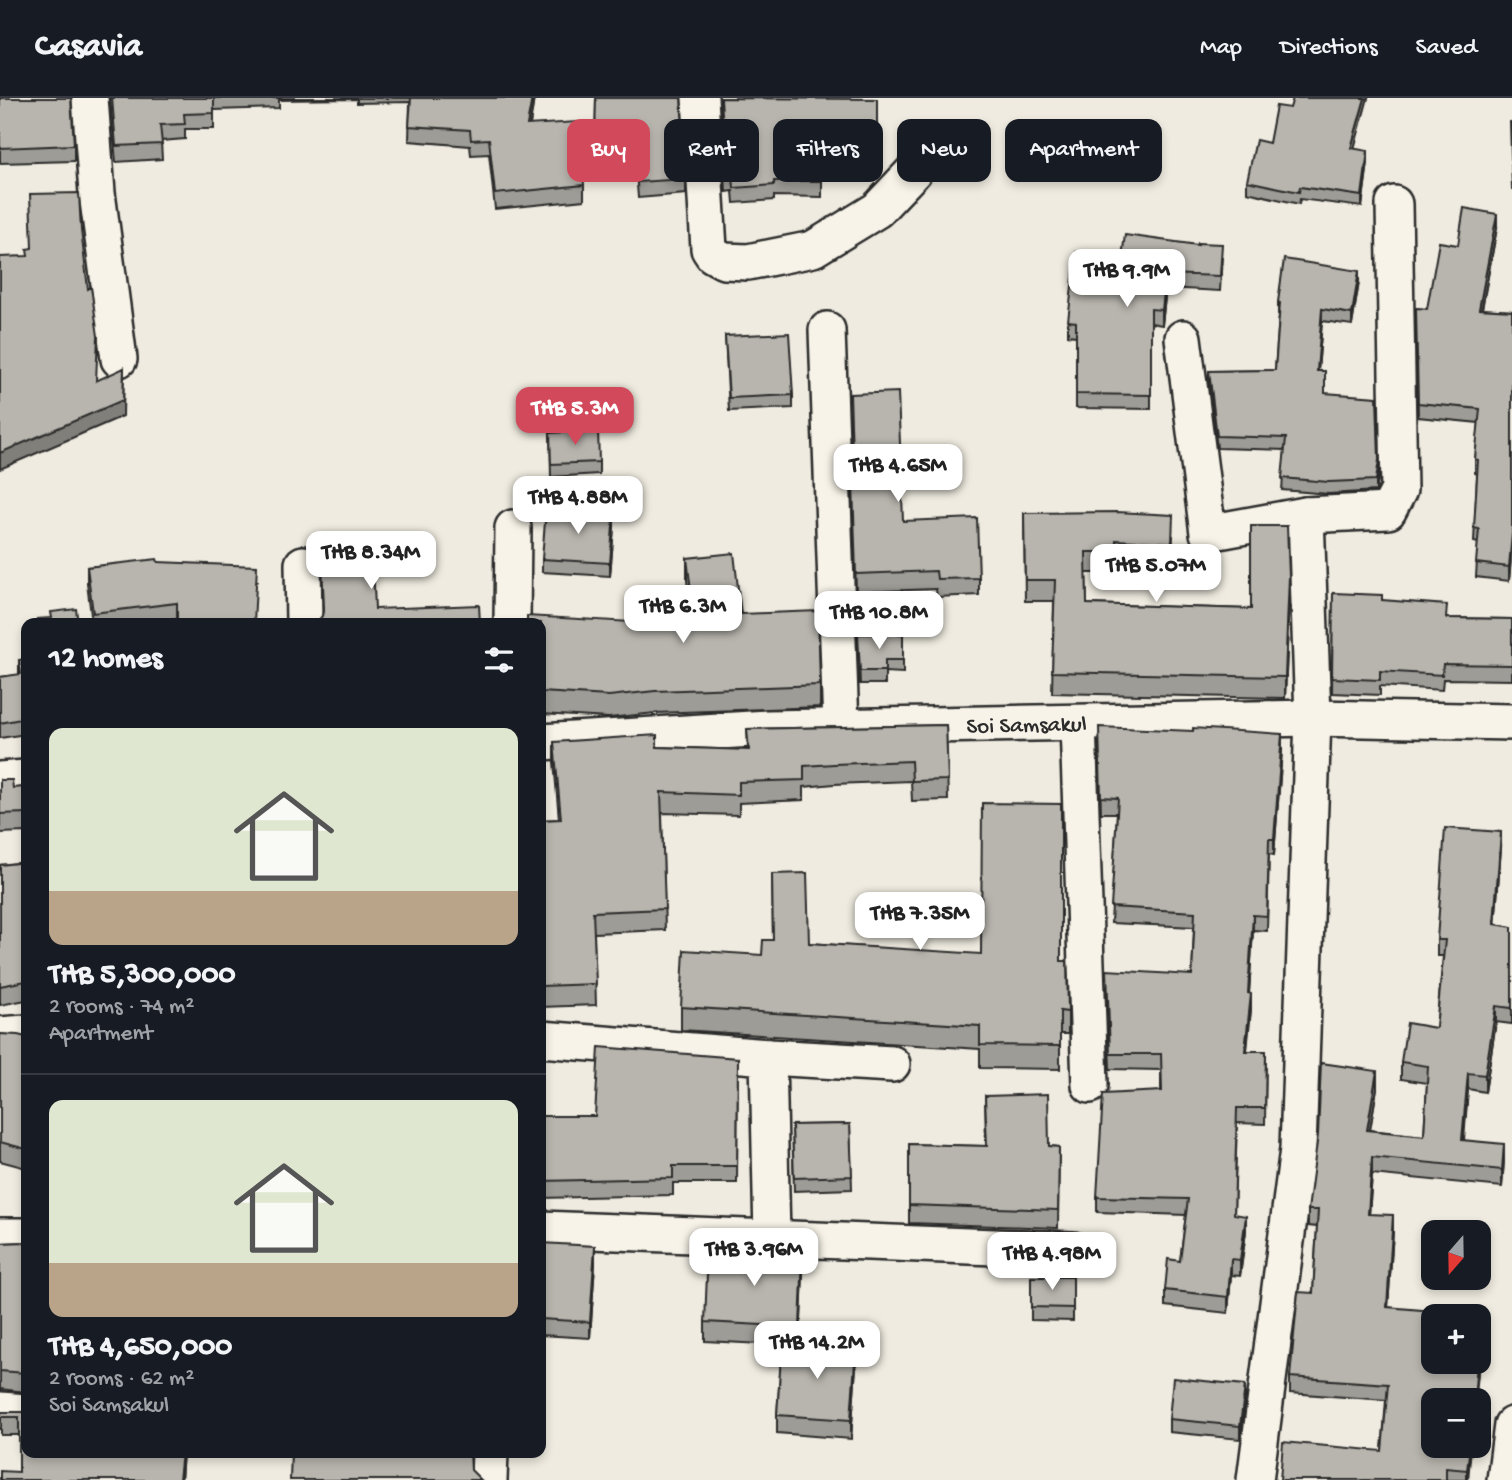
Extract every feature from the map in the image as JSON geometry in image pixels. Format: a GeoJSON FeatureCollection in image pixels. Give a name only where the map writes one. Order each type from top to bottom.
{"type":"FeatureCollection","features":[{"type":"Feature","properties":{"kind":"street"},"geometry":{"type":"LineString","coordinates":[[90,98],[97,193],[119,359]]}},
{"type":"Feature","properties":{"kind":"street"},"geometry":{"type":"LineString","coordinates":[[700,98],[709,249],[713,255],[724,261],[748,262],[813,249],[877,210],[904,182]]}},
{"type":"Feature","properties":{"kind":"street"},"geometry":{"type":"LineString","coordinates":[[1183,338],[1208,533],[1306,515],[1388,511],[1399,490],[1394,204]]}},
{"type":"Feature","properties":{"kind":"street"},"geometry":{"type":"LineString","coordinates":[[827,330],[842,727]]}},
{"type":"Feature","properties":{"kind":"street"},"geometry":{"type":"LineString","coordinates":[[1255,1480],[1298,1149],[1313,718],[1306,515]]}},
{"type":"Feature","properties":{"kind":"street"},"geometry":{"type":"LineString","coordinates":[[512,618],[513,528]]}},
{"type":"Feature","properties":{"kind":"street"},"geometry":{"type":"LineString","coordinates":[[303,564],[304,618]]}},
{"type":"Feature","properties":{"kind":"street","name":"Soi Samsakul"},"geometry":{"type":"LineString","coordinates":[[546,742],[768,728],[1313,718],[1512,722]]}},
{"type":"Feature","properties":{"kind":"street"},"geometry":{"type":"LineString","coordinates":[[1078,723],[1090,1085]]}},
{"type":"Feature","properties":{"kind":"street"},"geometry":{"type":"LineString","coordinates":[[0,780],[21,778]]}},
{"type":"Feature","properties":{"kind":"street"},"geometry":{"type":"LineString","coordinates":[[0,1035],[21,1033]]}},
{"type":"Feature","properties":{"kind":"street"},"geometry":{"type":"LineString","coordinates":[[546,1039],[892,1064]]}},
{"type":"Feature","properties":{"kind":"street"},"geometry":{"type":"LineString","coordinates":[[768,1056],[772,1238]]}},
{"type":"Feature","properties":{"kind":"street"},"geometry":{"type":"LineString","coordinates":[[546,1229],[1073,1250]]}},
{"type":"Feature","properties":{"kind":"street"},"geometry":{"type":"LineString","coordinates":[[0,1236],[21,1236]]}},
{"type":"Feature","properties":{"kind":"street"},"geometry":{"type":"LineString","coordinates":[[0,1410],[21,1412]]}},
{"type":"Feature","properties":{"kind":"street"},"geometry":{"type":"LineString","coordinates":[[1505,1480],[1512,1425]]}},
{"type":"Feature","properties":{"kind":"street"},"geometry":{"type":"LineString","coordinates":[[489,1480],[491,1458]]}},
{"type":"Feature","properties":{"kind":"building"},"geometry":{"type":"Polygon","coordinates":[[[0,98],[71,98],[74,145],[0,148],[0,98]]]}},
{"type":"Feature","properties":{"kind":"building"},"geometry":{"type":"Polygon","coordinates":[[[112,98],[214,98],[214,113],[184,114],[185,124],[160,125],[162,144],[116,146],[112,98]]]}},
{"type":"Feature","properties":{"kind":"building"},"geometry":{"type":"Polygon","coordinates":[[[411,98],[532,98],[527,125],[567,123],[567,182],[584,182],[584,185],[495,194],[489,139],[471,140],[470,130],[409,126],[411,98]]]}},
{"type":"Feature","properties":{"kind":"building"},"geometry":{"type":"Polygon","coordinates":[[[596,98],[681,98],[682,119],[664,119],[664,180],[650,181],[650,119],[596,119],[596,98]]]}},
{"type":"Feature","properties":{"kind":"building"},"geometry":{"type":"Polygon","coordinates":[[[721,98],[877,99],[877,119],[773,119],[774,185],[734,188],[734,182],[759,182],[759,119],[722,119],[721,98]]]}},
{"type":"Feature","properties":{"kind":"building"},"geometry":{"type":"Polygon","coordinates":[[[1293,98],[1365,98],[1351,148],[1368,151],[1362,196],[1300,187],[1299,192],[1247,181],[1256,140],[1269,143],[1276,106],[1290,108],[1293,98]]]}},
{"type":"Feature","properties":{"kind":"building"},"geometry":{"type":"Polygon","coordinates":[[[1510,122],[1512,122],[1512,190],[1510,122]]]}},
{"type":"Feature","properties":{"kind":"building"},"geometry":{"type":"Polygon","coordinates":[[[79,193],[88,289],[91,287],[98,336],[96,381],[124,368],[123,400],[0,453],[0,257],[28,256],[27,249],[32,248],[30,194],[79,193]]]}},
{"type":"Feature","properties":{"kind":"building"},"geometry":{"type":"Polygon","coordinates":[[[1464,208],[1497,214],[1479,309],[1512,311],[1512,533],[1509,567],[1476,563],[1479,529],[1474,528],[1478,460],[1475,459],[1480,409],[1418,403],[1416,308],[1427,309],[1439,242],[1458,245],[1464,208]]]}},
{"type":"Feature","properties":{"kind":"building"},"geometry":{"type":"Polygon","coordinates":[[[1125,235],[1198,245],[1222,244],[1220,276],[1166,274],[1162,310],[1151,309],[1151,395],[1076,394],[1076,322],[1068,321],[1076,252],[1122,257],[1125,235]]]}},
{"type":"Feature","properties":{"kind":"building"},"geometry":{"type":"Polygon","coordinates":[[[1284,259],[1359,271],[1352,314],[1322,309],[1317,371],[1325,371],[1325,393],[1377,397],[1379,460],[1376,480],[1329,482],[1282,478],[1286,438],[1217,436],[1209,371],[1275,370],[1278,302],[1284,259]]]}},
{"type":"Feature","properties":{"kind":"building"},"geometry":{"type":"Polygon","coordinates":[[[789,333],[793,395],[729,398],[725,336],[789,333]]]}},
{"type":"Feature","properties":{"kind":"building"},"geometry":{"type":"Polygon","coordinates":[[[898,392],[903,521],[977,518],[979,578],[937,579],[936,571],[856,574],[850,394],[898,392]]]}},
{"type":"Feature","properties":{"kind":"building"},"geometry":{"type":"Polygon","coordinates":[[[598,430],[599,462],[551,464],[550,433],[598,430]]]}},
{"type":"Feature","properties":{"kind":"building"},"geometry":{"type":"Polygon","coordinates":[[[546,509],[614,514],[610,563],[542,559],[546,509]]]}},
{"type":"Feature","properties":{"kind":"building"},"geometry":{"type":"Polygon","coordinates":[[[1117,512],[1173,515],[1172,543],[1116,540],[1117,552],[1086,552],[1087,604],[1251,609],[1251,526],[1287,526],[1289,576],[1285,677],[1052,672],[1055,580],[1025,580],[1024,513],[1117,512]]]}},
{"type":"Feature","properties":{"kind":"building"},"geometry":{"type":"Polygon","coordinates":[[[372,539],[375,609],[479,605],[480,618],[320,618],[324,607],[321,541],[372,539]]]}},
{"type":"Feature","properties":{"kind":"building"},"geometry":{"type":"Polygon","coordinates":[[[734,553],[741,614],[818,611],[820,685],[655,691],[609,696],[546,692],[546,618],[527,616],[649,623],[649,617],[694,615],[687,558],[734,553]]]}},
{"type":"Feature","properties":{"kind":"building"},"geometry":{"type":"Polygon","coordinates":[[[157,559],[158,562],[257,566],[254,618],[177,618],[177,603],[93,613],[87,567],[157,559]]]}},
{"type":"Feature","properties":{"kind":"building"},"geometry":{"type":"Polygon","coordinates":[[[1333,593],[1382,595],[1382,600],[1447,605],[1446,618],[1512,619],[1512,665],[1443,664],[1442,675],[1380,671],[1380,680],[1332,678],[1333,593]]]}},
{"type":"Feature","properties":{"kind":"building"},"geometry":{"type":"Polygon","coordinates":[[[76,609],[77,618],[52,618],[51,612],[76,609]]]}},
{"type":"Feature","properties":{"kind":"building"},"geometry":{"type":"Polygon","coordinates":[[[858,634],[903,634],[903,660],[885,660],[885,671],[860,671],[858,634]]]}},
{"type":"Feature","properties":{"kind":"building"},"geometry":{"type":"Polygon","coordinates":[[[21,674],[21,719],[0,723],[0,677],[21,674]]]}},
{"type":"Feature","properties":{"kind":"building"},"geometry":{"type":"Polygon","coordinates":[[[946,725],[948,780],[912,781],[911,761],[834,764],[804,766],[804,780],[739,782],[739,795],[661,792],[665,909],[593,912],[596,984],[546,986],[546,820],[561,819],[554,742],[657,735],[657,747],[749,750],[747,729],[946,725]]]}},
{"type":"Feature","properties":{"kind":"building"},"geometry":{"type":"Polygon","coordinates":[[[1099,727],[1193,731],[1193,728],[1282,734],[1274,839],[1269,839],[1267,916],[1253,915],[1248,993],[1251,994],[1245,1051],[1266,1051],[1265,1108],[1237,1108],[1234,1214],[1246,1216],[1240,1260],[1231,1259],[1228,1297],[1165,1290],[1168,1259],[1180,1261],[1188,1199],[1097,1197],[1103,1094],[1162,1091],[1161,1054],[1110,1054],[1107,970],[1192,975],[1195,912],[1111,907],[1118,798],[1101,797],[1099,727]]]}},
{"type":"Feature","properties":{"kind":"building"},"geometry":{"type":"Polygon","coordinates":[[[0,780],[12,780],[13,788],[21,787],[21,813],[0,814],[0,780]]]}},
{"type":"Feature","properties":{"kind":"building"},"geometry":{"type":"Polygon","coordinates":[[[982,803],[1061,804],[1061,961],[1067,961],[1068,1012],[1060,1011],[1060,1046],[980,1045],[980,1026],[681,1007],[684,950],[762,955],[763,940],[773,940],[772,874],[807,873],[809,943],[981,954],[982,803]]]}},
{"type":"Feature","properties":{"kind":"building"},"geometry":{"type":"Polygon","coordinates":[[[1445,828],[1501,832],[1494,924],[1512,927],[1512,1008],[1496,1006],[1485,1075],[1468,1073],[1462,1140],[1504,1144],[1502,1170],[1372,1157],[1368,1214],[1393,1215],[1387,1307],[1421,1310],[1421,1374],[1476,1374],[1475,1388],[1421,1388],[1421,1458],[1468,1458],[1467,1470],[1446,1468],[1446,1480],[1280,1480],[1283,1442],[1382,1451],[1388,1384],[1290,1377],[1298,1292],[1313,1293],[1318,1210],[1308,1210],[1318,1135],[1321,1063],[1377,1071],[1367,1130],[1424,1136],[1428,1066],[1401,1062],[1407,1023],[1436,1028],[1445,940],[1437,940],[1445,828]]]}},
{"type":"Feature","properties":{"kind":"building"},"geometry":{"type":"Polygon","coordinates":[[[21,863],[21,982],[0,986],[0,865],[21,863]]]}},
{"type":"Feature","properties":{"kind":"building"},"geometry":{"type":"Polygon","coordinates":[[[0,1034],[18,1035],[21,1036],[21,1148],[0,1142],[0,1034]]]}},
{"type":"Feature","properties":{"kind":"building"},"geometry":{"type":"Polygon","coordinates":[[[599,1047],[738,1058],[737,1166],[673,1166],[673,1178],[546,1181],[546,1116],[595,1116],[599,1047]]]}},
{"type":"Feature","properties":{"kind":"building"},"geometry":{"type":"Polygon","coordinates":[[[1048,1094],[1049,1146],[1059,1147],[1058,1210],[909,1205],[909,1144],[987,1146],[985,1096],[1048,1094]]]}},
{"type":"Feature","properties":{"kind":"building"},"geometry":{"type":"Polygon","coordinates":[[[850,1124],[852,1176],[794,1178],[792,1125],[850,1124]]]}},
{"type":"Feature","properties":{"kind":"building"},"geometry":{"type":"Polygon","coordinates":[[[21,1242],[21,1373],[0,1371],[0,1243],[21,1242]]]}},
{"type":"Feature","properties":{"kind":"building"},"geometry":{"type":"Polygon","coordinates":[[[546,1243],[595,1246],[590,1322],[546,1319],[546,1243]]]}},
{"type":"Feature","properties":{"kind":"building"},"geometry":{"type":"Polygon","coordinates":[[[708,1249],[803,1254],[800,1327],[705,1322],[708,1249]]]}},
{"type":"Feature","properties":{"kind":"building"},"geometry":{"type":"Polygon","coordinates":[[[1031,1277],[1073,1277],[1073,1308],[1031,1307],[1031,1277]]]}},
{"type":"Feature","properties":{"kind":"building"},"geometry":{"type":"Polygon","coordinates":[[[782,1342],[856,1347],[851,1420],[777,1415],[782,1342]]]}},
{"type":"Feature","properties":{"kind":"building"},"geometry":{"type":"Polygon","coordinates":[[[1173,1378],[1245,1385],[1240,1426],[1169,1419],[1173,1378]]]}},
{"type":"Feature","properties":{"kind":"building"},"geometry":{"type":"Polygon","coordinates":[[[1,1412],[21,1412],[21,1458],[181,1458],[179,1480],[0,1480],[0,1471],[19,1472],[19,1417],[1,1417],[1,1412]]]}},
{"type":"Feature","properties":{"kind":"building"},"geometry":{"type":"Polygon","coordinates":[[[291,1458],[470,1458],[471,1470],[481,1480],[290,1480],[291,1458]]]}}]}
